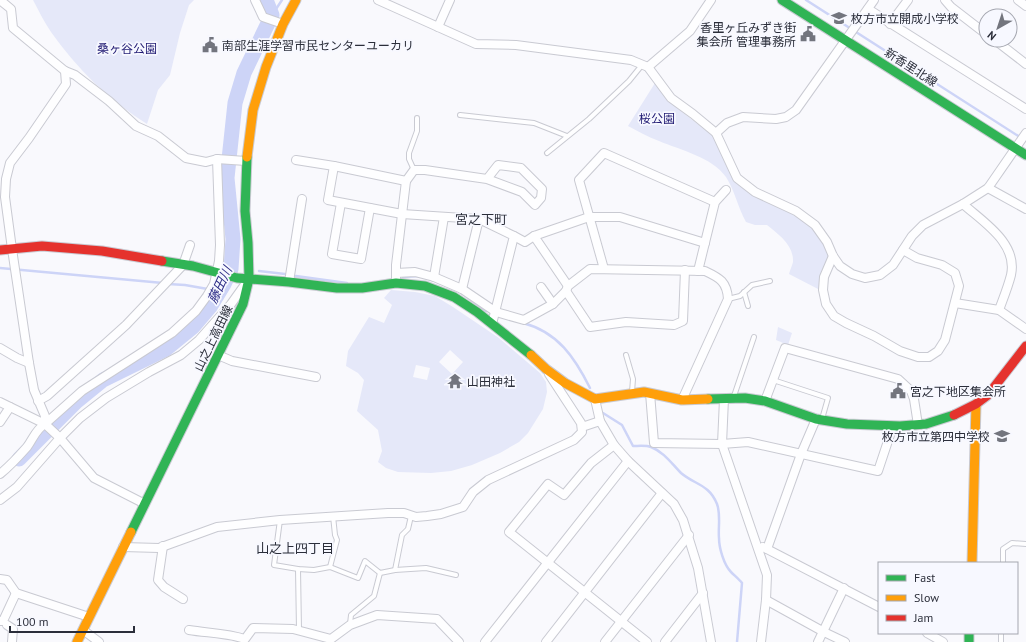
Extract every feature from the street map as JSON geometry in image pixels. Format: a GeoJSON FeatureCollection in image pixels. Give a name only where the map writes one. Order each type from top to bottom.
{"type":"FeatureCollection","features":[{"type":"Feature","properties":{"kind":"street"},"geometry":{"type":"LineString","coordinates":[[0,0],[11,9],[13,28],[65,71],[75,75],[108,101],[136,126],[158,136],[186,158],[206,162],[219,160],[246,162]]}},
{"type":"Feature","properties":{"kind":"street"},"geometry":{"type":"LineString","coordinates":[[254,0],[263,17],[279,22]]}},
{"type":"Feature","properties":{"kind":"street","name":"山之上高田線"},"geometry":{"type":"LineString","coordinates":[[77,642],[244,304],[249,279],[245,211],[246,162],[253,110],[279,22],[296,0]]}},
{"type":"Feature","properties":{"kind":"street"},"geometry":{"type":"LineString","coordinates":[[378,0],[476,44],[516,45],[630,60],[645,66],[671,98],[716,133],[738,178],[756,192],[796,211],[815,225],[827,242],[833,256],[840,266],[852,274],[865,278],[880,275],[893,265],[912,236],[924,225],[963,204],[988,188],[1026,133]]}},
{"type":"Feature","properties":{"kind":"street"},"geometry":{"type":"LineString","coordinates":[[438,27],[450,0]]}},
{"type":"Feature","properties":{"kind":"street"},"geometry":{"type":"LineString","coordinates":[[645,66],[690,31],[711,0]]}},
{"type":"Feature","properties":{"kind":"street","name":"新香里北線"},"geometry":{"type":"LineString","coordinates":[[782,0],[851,33],[1016,146],[1026,155]]}},
{"type":"Feature","properties":{"kind":"street"},"geometry":{"type":"LineString","coordinates":[[716,133],[727,123],[743,117],[776,119],[786,117],[796,110],[874,0]]}},
{"type":"Feature","properties":{"kind":"street"},"geometry":{"type":"LineString","coordinates":[[890,24],[908,0]]}},
{"type":"Feature","properties":{"kind":"street"},"geometry":{"type":"LineString","coordinates":[[945,0],[951,7],[978,28]]}},
{"type":"Feature","properties":{"kind":"street"},"geometry":{"type":"LineString","coordinates":[[1018,0],[1026,6]]}},
{"type":"Feature","properties":{"kind":"street"},"geometry":{"type":"LineString","coordinates":[[868,9],[890,24],[1024,105]]}},
{"type":"Feature","properties":{"kind":"street"},"geometry":{"type":"LineString","coordinates":[[1005,48],[1026,64]]}},
{"type":"Feature","properties":{"kind":"street"},"geometry":{"type":"LineString","coordinates":[[47,426],[45,416],[34,390],[28,363],[5,197],[6,179],[10,163],[66,84],[65,71]]}},
{"type":"Feature","properties":{"kind":"street"},"geometry":{"type":"LineString","coordinates":[[604,269],[579,180],[604,153],[716,202]]}},
{"type":"Feature","properties":{"kind":"street"},"geometry":{"type":"LineString","coordinates":[[0,474],[9,467],[28,446],[40,427],[47,426],[82,391],[172,334],[196,311],[207,296],[214,284],[219,261],[219,160]]}},
{"type":"Feature","properties":{"kind":"street"},"geometry":{"type":"LineString","coordinates":[[296,160],[406,180]]}},
{"type":"Feature","properties":{"kind":"street"},"geometry":{"type":"LineString","coordinates":[[396,283],[406,180],[414,170],[425,170],[487,179],[522,192],[535,205],[542,198],[542,189],[521,168],[498,165],[487,179]]}},
{"type":"Feature","properties":{"kind":"street"},"geometry":{"type":"LineString","coordinates":[[334,166],[328,200],[402,214],[479,219],[525,242],[534,236],[589,217],[620,217],[705,243]]}},
{"type":"Feature","properties":{"kind":"street"},"geometry":{"type":"LineString","coordinates":[[988,188],[1026,209]]}},
{"type":"Feature","properties":{"kind":"street"},"geometry":{"type":"LineString","coordinates":[[698,271],[716,202],[726,190]]}},
{"type":"Feature","properties":{"kind":"street"},"geometry":{"type":"LineString","coordinates":[[290,278],[302,199]]}},
{"type":"Feature","properties":{"kind":"street"},"geometry":{"type":"LineString","coordinates":[[341,203],[332,254],[361,259],[370,208]]}},
{"type":"Feature","properties":{"kind":"street"},"geometry":{"type":"LineString","coordinates":[[963,204],[1002,238],[1008,249],[1012,264],[1011,274],[999,310]]}},
{"type":"Feature","properties":{"kind":"street"},"geometry":{"type":"LineString","coordinates":[[434,277],[444,217]]}},
{"type":"Feature","properties":{"kind":"street"},"geometry":{"type":"LineString","coordinates":[[462,289],[479,219]]}},
{"type":"Feature","properties":{"kind":"street"},"geometry":{"type":"LineString","coordinates":[[492,324],[514,236]]}},
{"type":"Feature","properties":{"kind":"street"},"geometry":{"type":"LineString","coordinates":[[534,236],[590,327],[626,322],[674,325],[683,321],[685,270]]}},
{"type":"Feature","properties":{"kind":"street"},"geometry":{"type":"LineString","coordinates":[[38,401],[47,396],[126,325],[183,265],[190,245]]}},
{"type":"Feature","properties":{"kind":"street"},"geometry":{"type":"LineString","coordinates":[[0,250],[42,246],[102,251],[183,265],[237,278],[290,278],[337,288],[362,288],[396,283],[425,286],[454,297],[477,312],[540,362],[581,423],[582,432],[574,440],[488,480],[473,492],[463,507],[440,514],[411,516],[388,513],[280,520],[217,527],[159,548],[123,547]]}},
{"type":"Feature","properties":{"kind":"street"},"geometry":{"type":"LineString","coordinates":[[833,256],[824,277],[823,290],[826,304],[834,316],[900,351],[918,357],[929,357],[938,351],[945,340],[956,303],[959,286],[954,273],[942,265],[917,258],[903,250]]}},
{"type":"Feature","properties":{"kind":"street"},"geometry":{"type":"LineString","coordinates":[[396,273],[415,272],[434,277],[462,289],[496,312],[524,320],[553,304],[567,289],[590,269],[705,271],[723,282],[727,290],[728,299],[682,400]]}},
{"type":"Feature","properties":{"kind":"street"},"geometry":{"type":"LineString","coordinates":[[0,500],[17,487],[60,438],[80,418],[106,398],[181,355],[199,340],[231,304],[249,279]]}},
{"type":"Feature","properties":{"kind":"street"},"geometry":{"type":"LineString","coordinates":[[541,287],[553,304]]}},
{"type":"Feature","properties":{"kind":"street"},"geometry":{"type":"LineString","coordinates":[[956,303],[999,310],[1026,329]]}},
{"type":"Feature","properties":{"kind":"street"},"geometry":{"type":"LineString","coordinates":[[546,369],[565,383],[595,399],[644,392],[682,400],[745,398],[766,401],[819,419],[847,424],[893,426],[918,425],[952,416],[976,404],[988,395],[1026,346]]}},
{"type":"Feature","properties":{"kind":"street"},"geometry":{"type":"LineString","coordinates":[[0,348],[28,363]]}},
{"type":"Feature","properties":{"kind":"street"},"geometry":{"type":"LineString","coordinates":[[766,401],[785,348],[898,379],[911,392],[914,400],[918,425]]}},
{"type":"Feature","properties":{"kind":"street"},"geometry":{"type":"LineString","coordinates":[[218,355],[232,361],[316,377]]}},
{"type":"Feature","properties":{"kind":"street"},"geometry":{"type":"LineString","coordinates":[[650,393],[654,443],[722,444],[748,442],[878,472],[893,426]]}},
{"type":"Feature","properties":{"kind":"street"},"geometry":{"type":"LineString","coordinates":[[595,399],[600,421],[614,445],[628,461],[674,504],[683,520],[689,535],[698,568],[710,642]]}},
{"type":"Feature","properties":{"kind":"street"},"geometry":{"type":"LineString","coordinates":[[724,399],[722,444],[767,575],[766,600],[761,642]]}},
{"type":"Feature","properties":{"kind":"street"},"geometry":{"type":"LineString","coordinates":[[0,402],[47,426],[60,438],[94,478],[145,504]]}},
{"type":"Feature","properties":{"kind":"street"},"geometry":{"type":"LineString","coordinates":[[972,562],[976,404]]}},
{"type":"Feature","properties":{"kind":"street"},"geometry":{"type":"LineString","coordinates":[[0,422],[10,407]]}},
{"type":"Feature","properties":{"kind":"street"},"geometry":{"type":"LineString","coordinates":[[767,549],[801,454],[819,419]]}},
{"type":"Feature","properties":{"kind":"street"},"geometry":{"type":"LineString","coordinates":[[582,427],[600,421]]}},
{"type":"Feature","properties":{"kind":"street"},"geometry":{"type":"LineString","coordinates":[[614,445],[591,463],[564,495],[548,484],[509,532],[648,642]]}},
{"type":"Feature","properties":{"kind":"street"},"geometry":{"type":"LineString","coordinates":[[485,642],[628,461]]}},
{"type":"Feature","properties":{"kind":"street"},"geometry":{"type":"LineString","coordinates":[[546,642],[662,492]]}},
{"type":"Feature","properties":{"kind":"street"},"geometry":{"type":"LineString","coordinates":[[605,642],[689,535]]}},
{"type":"Feature","properties":{"kind":"street"},"geometry":{"type":"LineString","coordinates":[[757,544],[878,606]]}},
{"type":"Feature","properties":{"kind":"street"},"geometry":{"type":"LineString","coordinates":[[163,546],[158,580],[164,588],[183,600]]}},
{"type":"Feature","properties":{"kind":"street"},"geometry":{"type":"LineString","coordinates":[[0,578],[7,580],[16,593],[89,616]]}},
{"type":"Feature","properties":{"kind":"street"},"geometry":{"type":"LineString","coordinates":[[818,642],[844,588]]}},
{"type":"Feature","properties":{"kind":"street"},"geometry":{"type":"LineString","coordinates":[[12,642],[13,629],[3,621],[16,593]]}},
{"type":"Feature","properties":{"kind":"street"},"geometry":{"type":"LineString","coordinates":[[665,642],[703,593]]}},
{"type":"Feature","properties":{"kind":"street"},"geometry":{"type":"LineString","coordinates":[[766,600],[845,642]]}},
{"type":"Feature","properties":{"kind":"street"},"geometry":{"type":"LineString","coordinates":[[189,630],[237,636],[246,641],[253,628],[293,629],[331,641],[350,625],[377,615],[437,619],[460,642]]}},
{"type":"Feature","properties":{"kind":"street"},"geometry":{"type":"LineString","coordinates":[[83,630],[99,642]]}},
{"type":"Feature","properties":{"kind":"street"},"geometry":{"type":"LineString","coordinates":[[927,636],[943,642]]}},
{"type":"Feature","properties":{"kind":"lane"},"geometry":{"type":"LineString","coordinates":[[547,153],[589,119],[645,66]]}},
{"type":"Feature","properties":{"kind":"lane"},"geometry":{"type":"LineString","coordinates":[[460,116],[534,123],[567,136]]}},
{"type":"Feature","properties":{"kind":"lane"},"geometry":{"type":"LineString","coordinates":[[414,170],[409,159],[409,153],[417,131],[417,118]]}},
{"type":"Feature","properties":{"kind":"lane"},"geometry":{"type":"LineString","coordinates":[[728,299],[740,296],[752,285],[770,282]]}},
{"type":"Feature","properties":{"kind":"lane"},"geometry":{"type":"LineString","coordinates":[[744,292],[748,306]]}},
{"type":"Feature","properties":{"kind":"lane"},"geometry":{"type":"LineString","coordinates":[[734,399],[754,337]]}},
{"type":"Feature","properties":{"kind":"lane"},"geometry":{"type":"LineString","coordinates":[[626,355],[633,379],[632,393]]}},
{"type":"Feature","properties":{"kind":"lane"},"geometry":{"type":"LineString","coordinates":[[773,380],[828,398],[819,419]]}},
{"type":"Feature","properties":{"kind":"lane"},"geometry":{"type":"LineString","coordinates":[[330,567],[337,540],[334,535],[333,516]]}},
{"type":"Feature","properties":{"kind":"lane"},"geometry":{"type":"LineString","coordinates":[[395,570],[402,535],[408,529],[411,516]]}},
{"type":"Feature","properties":{"kind":"lane"},"geometry":{"type":"LineString","coordinates":[[280,520],[274,565],[314,570],[330,567],[358,578],[365,561],[380,573],[395,570],[426,568],[456,574]]}},
{"type":"Feature","properties":{"kind":"lane"},"geometry":{"type":"LineString","coordinates":[[1003,562],[1004,549],[1012,543],[1026,544]]}},
{"type":"Feature","properties":{"kind":"lane"},"geometry":{"type":"LineString","coordinates":[[298,569],[299,630]]}},
{"type":"Feature","properties":{"kind":"lane"},"geometry":{"type":"LineString","coordinates":[[350,625],[351,615],[374,596],[380,573]]}},
{"type":"Feature","properties":{"kind":"green space","name":"桑ヶ谷公園"},"geometry":{"type":"Polygon","coordinates":[[[33,0],[194,0],[189,5],[180,33],[170,75],[158,90],[147,124],[120,105],[94,83],[61,46],[51,32],[33,0]]]}},
{"type":"Feature","properties":{"kind":"green space","name":"桜公園"},"geometry":{"type":"Polygon","coordinates":[[[655,83],[668,101],[713,136],[734,180],[753,195],[794,215],[812,227],[824,244],[830,257],[820,290],[789,274],[793,262],[793,256],[788,245],[767,225],[755,225],[746,222],[729,182],[720,170],[713,164],[686,151],[651,138],[628,126],[655,83]]]}},
{"type":"Feature","properties":{"kind":"green space","name":"山田神社"},"geometry":{"type":"Polygon","coordinates":[[[391,290],[415,292],[435,296],[499,338],[540,373],[546,382],[547,392],[543,409],[528,433],[519,442],[500,453],[472,465],[451,471],[431,473],[398,472],[386,468],[378,462],[382,451],[378,430],[357,411],[364,380],[358,373],[346,366],[348,351],[369,317],[384,323],[392,305],[384,298],[391,290]],[[450,350],[439,362],[452,374],[463,362],[450,350]],[[416,365],[413,377],[427,380],[430,368],[416,365]]]}},
{"type":"Feature","properties":{"kind":"green space"},"geometry":{"type":"Polygon","coordinates":[[[778,327],[792,333],[788,345],[776,340],[778,327]]]}},
{"type":"Feature","properties":{"kind":"waterway","name":"藤田川"},"geometry":{"type":"LineString","coordinates":[[19,459],[76,402],[103,380],[166,349],[193,327],[210,307],[224,284],[231,269],[233,239],[227,178],[235,103],[244,73],[272,15],[266,0]]}},
{"type":"Feature","properties":{"kind":"waterway"},"geometry":{"type":"LineString","coordinates":[[272,15],[282,0]]}},
{"type":"Feature","properties":{"kind":"waterway"},"geometry":{"type":"LineString","coordinates":[[806,0],[1026,141]]}},
{"type":"Feature","properties":{"kind":"waterway"},"geometry":{"type":"LineString","coordinates":[[0,268],[163,283]]}},
{"type":"Feature","properties":{"kind":"waterway"},"geometry":{"type":"LineString","coordinates":[[259,271],[285,274]]}},
{"type":"Feature","properties":{"kind":"waterway"},"geometry":{"type":"LineString","coordinates":[[296,276],[347,283]]}},
{"type":"Feature","properties":{"kind":"waterway"},"geometry":{"type":"LineString","coordinates":[[403,277],[419,276]]}},
{"type":"Feature","properties":{"kind":"waterway"},"geometry":{"type":"LineString","coordinates":[[168,284],[185,285],[219,291]]}},
{"type":"Feature","properties":{"kind":"waterway"},"geometry":{"type":"LineString","coordinates":[[459,291],[486,311]]}},
{"type":"Feature","properties":{"kind":"waterway"},"geometry":{"type":"LineString","coordinates":[[523,323],[535,327],[556,340],[578,366],[590,388]]}},
{"type":"Feature","properties":{"kind":"waterway"},"geometry":{"type":"LineString","coordinates":[[603,413],[622,425],[633,446],[647,446],[656,449],[664,455],[681,473],[706,489],[714,497],[719,512],[719,542],[722,556],[728,569],[742,583],[737,642]]}},
{"type":"Feature","properties":{"kind":"traffic: fast"},"geometry":{"type":"LineString","coordinates":[[782,0],[1026,155]]}},
{"type":"Feature","properties":{"kind":"traffic: fast"},"geometry":{"type":"LineString","coordinates":[[131,532],[243,304],[249,279],[245,211],[247,157]]}},
{"type":"Feature","properties":{"kind":"traffic: fast"},"geometry":{"type":"LineString","coordinates":[[162,261],[193,266],[237,278],[337,288],[362,288],[396,283],[425,286],[454,297],[477,312],[531,355]]}},
{"type":"Feature","properties":{"kind":"traffic: fast"},"geometry":{"type":"LineString","coordinates":[[708,399],[745,398],[765,401],[816,419],[847,424],[900,426],[926,424],[954,415]]}},
{"type":"Feature","properties":{"kind":"traffic: fast"},"geometry":{"type":"LineString","coordinates":[[969,634],[969,642]]}},
{"type":"Feature","properties":{"kind":"traffic: slow"},"geometry":{"type":"LineString","coordinates":[[247,157],[253,110],[266,67],[283,24],[296,0]]}},
{"type":"Feature","properties":{"kind":"traffic: slow"},"geometry":{"type":"LineString","coordinates":[[531,355],[546,369],[565,383],[595,399],[644,392],[682,400],[708,399]]}},
{"type":"Feature","properties":{"kind":"traffic: slow"},"geometry":{"type":"LineString","coordinates":[[972,562],[976,404]]}},
{"type":"Feature","properties":{"kind":"traffic: slow"},"geometry":{"type":"LineString","coordinates":[[77,642],[131,532]]}},
{"type":"Feature","properties":{"kind":"traffic: jam"},"geometry":{"type":"LineString","coordinates":[[0,250],[42,246],[102,251],[162,261]]}},
{"type":"Feature","properties":{"kind":"traffic: jam"},"geometry":{"type":"LineString","coordinates":[[954,415],[976,404],[988,395],[1026,346]]}},
{"type":"Feature","properties":{"kind":"place","name":"枚方市立開成小学校"},"geometry":{"type":"Point","coordinates":[839,18]}},
{"type":"Feature","properties":{"kind":"place","name":"香里ヶ丘みずき街 集会所 管理事務所"},"geometry":{"type":"Point","coordinates":[808,34]}},
{"type":"Feature","properties":{"kind":"place","name":"南部生涯学習市民センターユーカリ"},"geometry":{"type":"Point","coordinates":[210,45]}},
{"type":"Feature","properties":{"kind":"place","name":"山田神社"},"geometry":{"type":"Point","coordinates":[455,381]}},
{"type":"Feature","properties":{"kind":"place","name":"宮之下地区集会所"},"geometry":{"type":"Point","coordinates":[898,391]}},
{"type":"Feature","properties":{"kind":"place","name":"枚方市立第四中学校"},"geometry":{"type":"Point","coordinates":[1002,436]}},
{"type":"Feature","properties":{"kind":"district","name":"宮之下町"},"geometry":{"type":"Point","coordinates":[481,219]}},
{"type":"Feature","properties":{"kind":"district","name":"山之上四丁目"},"geometry":{"type":"Point","coordinates":[295,548]}}]}
